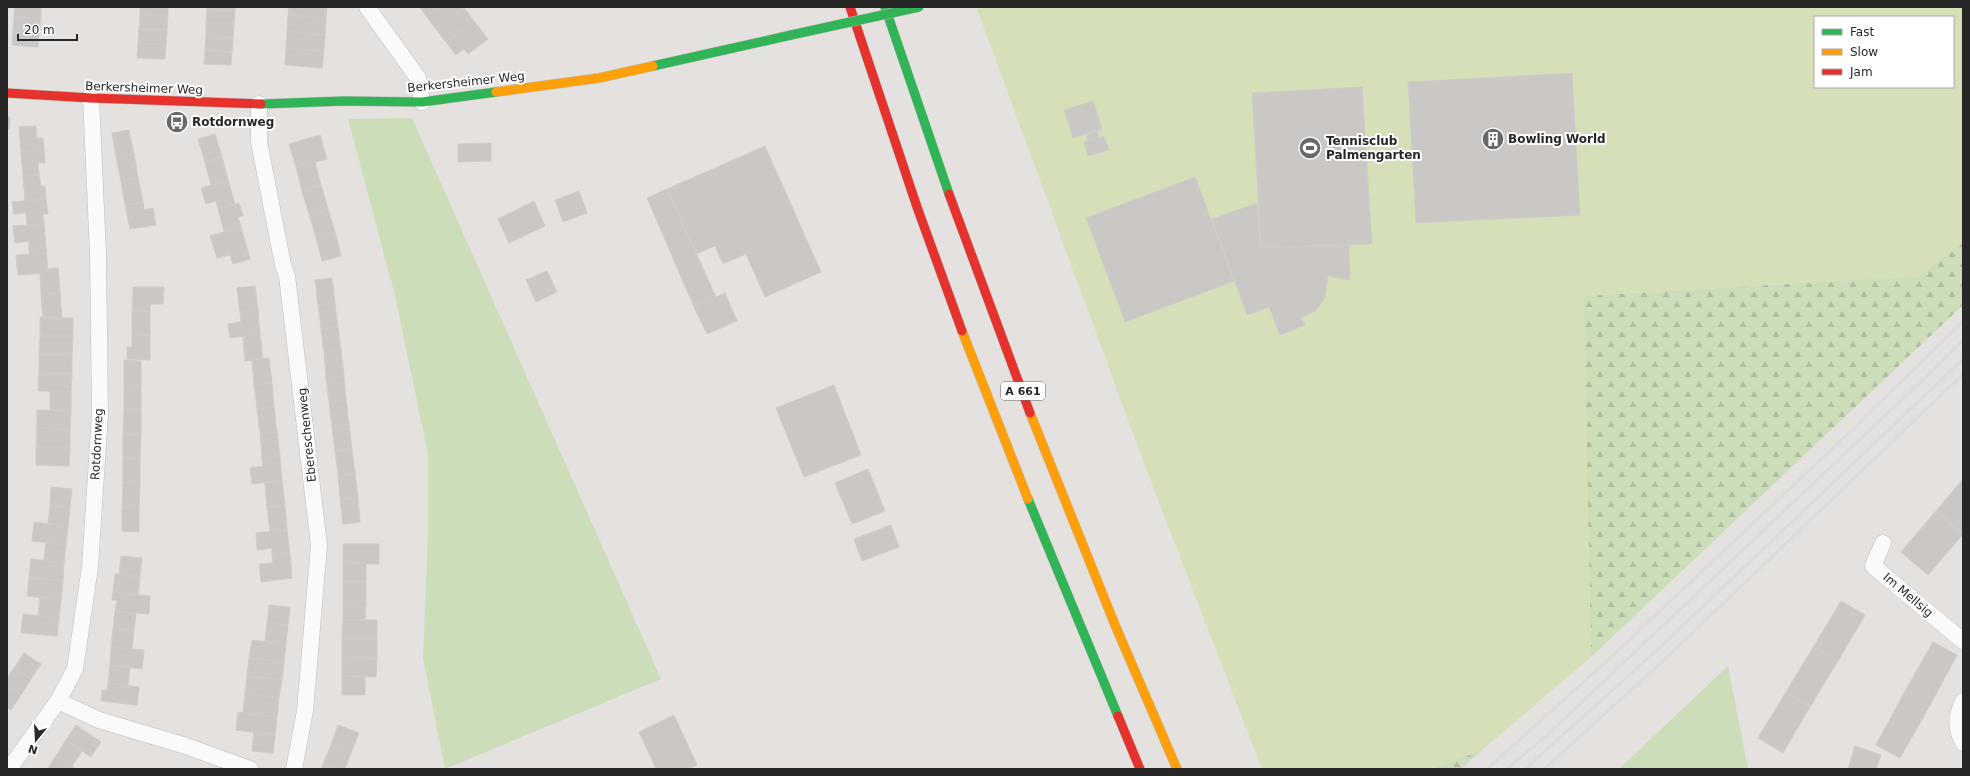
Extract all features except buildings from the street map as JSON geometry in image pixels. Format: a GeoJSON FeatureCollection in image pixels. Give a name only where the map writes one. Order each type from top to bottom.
{"type":"FeatureCollection","features":[{"type":"Feature","properties":{"kind":"main road","name":"A 661"},"geometry":{"type":"LineString","coordinates":[[850,7],[917,207],[958,320],[1041,532],[1140,769]]}},
{"type":"Feature","properties":{"kind":"main road","name":"A 661"},"geometry":{"type":"LineString","coordinates":[[885,7],[946,185],[1035,424],[1134,671],[1178,769]]}},
{"type":"Feature","properties":{"kind":"main road","name":"Berkersheimer Weg"},"geometry":{"type":"LineString","coordinates":[[7,93],[91,98],[259,104],[344,101],[422,102],[599,78],[919,7]]}},
{"type":"Feature","properties":{"kind":"street"},"geometry":{"type":"LineString","coordinates":[[367,7],[418,78],[422,102]]}},
{"type":"Feature","properties":{"kind":"street","name":"Rotdornweg"},"geometry":{"type":"LineString","coordinates":[[9,769],[58,701],[74,669],[90,567],[100,413],[98,254],[91,98]]}},
{"type":"Feature","properties":{"kind":"street","name":"Ebereschenweg"},"geometry":{"type":"LineString","coordinates":[[259,104],[259,142],[283,265],[287,276],[319,545],[305,711],[294,769]]}},
{"type":"Feature","properties":{"kind":"street","name":"Im Mellsig"},"geometry":{"type":"LineString","coordinates":[[1883,543],[1873,566],[1963,641]]}},
{"type":"Feature","properties":{"kind":"street"},"geometry":{"type":"LineString","coordinates":[[58,701],[99,720],[186,746],[250,769]]}},
{"type":"Feature","properties":{"kind":"street"},"geometry":{"type":"LineString","coordinates":[[1963,701],[1956,720],[1957,732],[1963,743]]}},
{"type":"Feature","properties":{"kind":"green space"},"geometry":{"type":"Polygon","coordinates":[[[988,7],[1963,7],[1963,242],[1919,276],[1584,296],[1591,657],[1481,751],[1431,769],[1262,769],[1148,474],[977,9],[988,7]]]}},
{"type":"Feature","properties":{"kind":"green space"},"geometry":{"type":"Polygon","coordinates":[[[412,118],[661,679],[445,769],[423,658],[428,536],[428,454],[396,300],[348,119],[412,118]]]}},
{"type":"Feature","properties":{"kind":"green space"},"geometry":{"type":"Polygon","coordinates":[[[1963,242],[1963,305],[1591,657],[1583,296],[1919,276],[1963,242]]]}},
{"type":"Feature","properties":{"kind":"green space"},"geometry":{"type":"Polygon","coordinates":[[[1728,666],[1748,769],[1619,769],[1728,666]]]}},
{"type":"Feature","properties":{"kind":"green space"},"geometry":{"type":"Polygon","coordinates":[[[1481,751],[1461,769],[1431,769],[1481,751]]]}},
{"type":"Feature","properties":{"kind":"railway"},"geometry":{"type":"LineString","coordinates":[[1487,769],[1608,660],[1852,430],[1963,321]]}},
{"type":"Feature","properties":{"kind":"railway"},"geometry":{"type":"LineString","coordinates":[[1507,769],[1546,736],[1928,375],[1963,340]]}},
{"type":"Feature","properties":{"kind":"railway"},"geometry":{"type":"LineString","coordinates":[[1525,769],[1654,653],[1963,359]]}},
{"type":"Feature","properties":{"kind":"railway"},"geometry":{"type":"LineString","coordinates":[[1544,769],[1661,663],[1963,374]]}},
{"type":"Feature","properties":{"kind":"traffic: fast"},"geometry":{"type":"LineString","coordinates":[[885,7],[949,194]]}},
{"type":"Feature","properties":{"kind":"traffic: fast"},"geometry":{"type":"LineString","coordinates":[[791,35],[919,7]]}},
{"type":"Feature","properties":{"kind":"traffic: fast"},"geometry":{"type":"LineString","coordinates":[[653,66],[791,35]]}},
{"type":"Feature","properties":{"kind":"traffic: fast"},"geometry":{"type":"LineString","coordinates":[[261,104],[344,101],[422,102],[496,92]]}},
{"type":"Feature","properties":{"kind":"traffic: fast"},"geometry":{"type":"LineString","coordinates":[[1028,499],[1118,716]]}},
{"type":"Feature","properties":{"kind":"traffic: slow"},"geometry":{"type":"LineString","coordinates":[[496,92],[599,78],[653,66]]}},
{"type":"Feature","properties":{"kind":"traffic: slow"},"geometry":{"type":"LineString","coordinates":[[962,331],[1028,499]]}},
{"type":"Feature","properties":{"kind":"traffic: slow"},"geometry":{"type":"LineString","coordinates":[[1030,413],[1115,625],[1177,769]]}},
{"type":"Feature","properties":{"kind":"traffic: jam"},"geometry":{"type":"LineString","coordinates":[[850,7],[917,207],[962,331]]}},
{"type":"Feature","properties":{"kind":"traffic: jam"},"geometry":{"type":"LineString","coordinates":[[7,93],[91,98],[261,104]]}},
{"type":"Feature","properties":{"kind":"traffic: jam"},"geometry":{"type":"LineString","coordinates":[[949,194],[1030,413]]}},
{"type":"Feature","properties":{"kind":"traffic: jam"},"geometry":{"type":"LineString","coordinates":[[1118,716],[1140,769]]}},
{"type":"Feature","properties":{"kind":"place","name":"Rotdornweg"},"geometry":{"type":"Point","coordinates":[177,122]}},
{"type":"Feature","properties":{"kind":"place","name":"Bowling World"},"geometry":{"type":"Point","coordinates":[1493,139]}},
{"type":"Feature","properties":{"kind":"place","name":"Tennisclub Palmengarten"},"geometry":{"type":"Point","coordinates":[1310,148]}}]}
